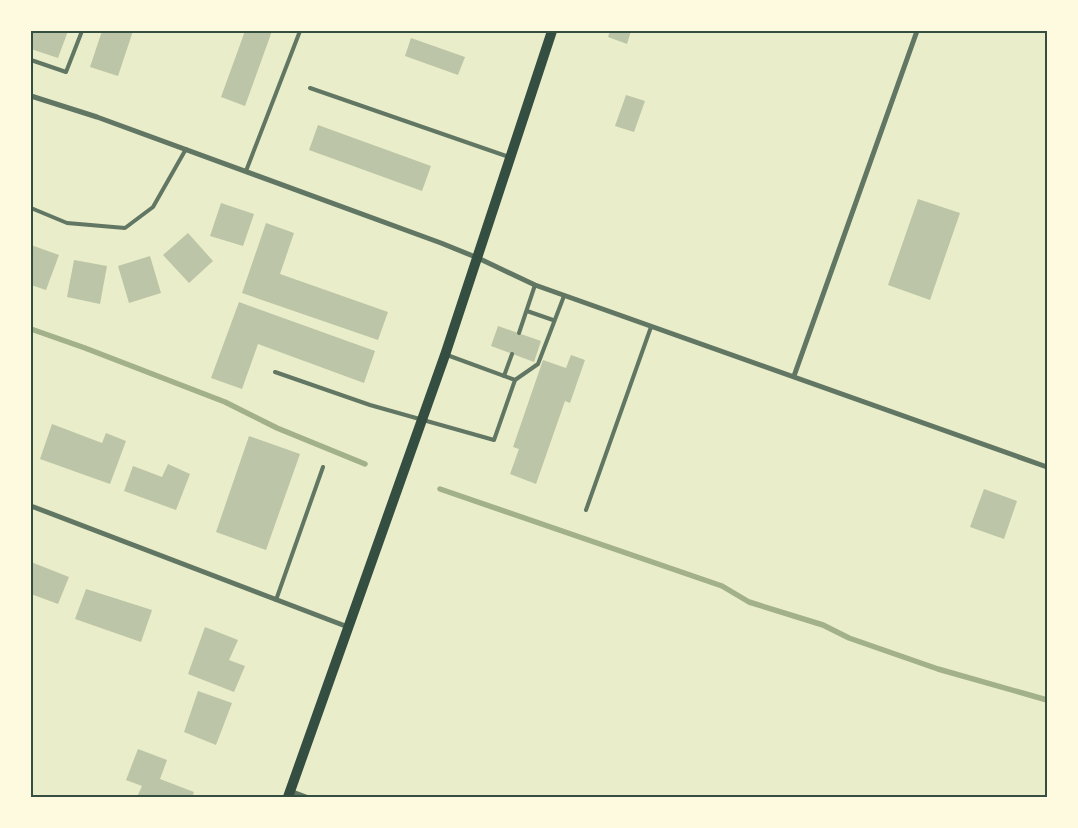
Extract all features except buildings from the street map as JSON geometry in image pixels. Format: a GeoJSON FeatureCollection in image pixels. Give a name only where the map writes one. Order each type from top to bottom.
{"type":"FeatureCollection","features":[{"type":"Feature","properties":{"kind":"main road"},"geometry":{"type":"LineString","coordinates":[[289,794],[445,355],[512,157],[552,31]]}},
{"type":"Feature","properties":{"kind":"street"},"geometry":{"type":"LineString","coordinates":[[794,376],[917,31]]}},
{"type":"Feature","properties":{"kind":"street"},"geometry":{"type":"LineString","coordinates":[[31,96],[97,117],[441,243],[535,285],[651,328],[794,376],[1047,467]]}},
{"type":"Feature","properties":{"kind":"street"},"geometry":{"type":"LineString","coordinates":[[31,506],[349,628]]}},
{"type":"Feature","properties":{"kind":"street"},"geometry":{"type":"LineString","coordinates":[[289,794],[306,797]]}},
{"type":"Feature","properties":{"kind":"lane"},"geometry":{"type":"LineString","coordinates":[[31,60],[66,72],[82,31]]}},
{"type":"Feature","properties":{"kind":"lane"},"geometry":{"type":"LineString","coordinates":[[246,172],[300,31]]}},
{"type":"Feature","properties":{"kind":"lane"},"geometry":{"type":"LineString","coordinates":[[310,88],[512,157]]}},
{"type":"Feature","properties":{"kind":"lane"},"geometry":{"type":"LineString","coordinates":[[31,208],[67,223],[125,228],[153,207],[186,149]]}},
{"type":"Feature","properties":{"kind":"lane"},"geometry":{"type":"LineString","coordinates":[[519,333],[535,285]]}},
{"type":"Feature","properties":{"kind":"lane"},"geometry":{"type":"LineString","coordinates":[[275,372],[370,405],[422,418],[494,440],[515,380],[538,364],[564,296]]}},
{"type":"Feature","properties":{"kind":"lane"},"geometry":{"type":"LineString","coordinates":[[527,311],[554,320]]}},
{"type":"Feature","properties":{"kind":"lane"},"geometry":{"type":"LineString","coordinates":[[586,510],[651,328]]}},
{"type":"Feature","properties":{"kind":"lane"},"geometry":{"type":"LineString","coordinates":[[504,376],[512,354]]}},
{"type":"Feature","properties":{"kind":"lane"},"geometry":{"type":"LineString","coordinates":[[445,355],[515,380]]}},
{"type":"Feature","properties":{"kind":"lane"},"geometry":{"type":"LineString","coordinates":[[276,600],[323,467]]}},
{"type":"Feature","properties":{"kind":"waterway"},"geometry":{"type":"LineString","coordinates":[[31,329],[225,402],[277,428],[365,464]]}},
{"type":"Feature","properties":{"kind":"waterway"},"geometry":{"type":"LineString","coordinates":[[440,489],[722,586],[749,602],[823,625],[849,638],[938,669],[1047,700]]}}]}
